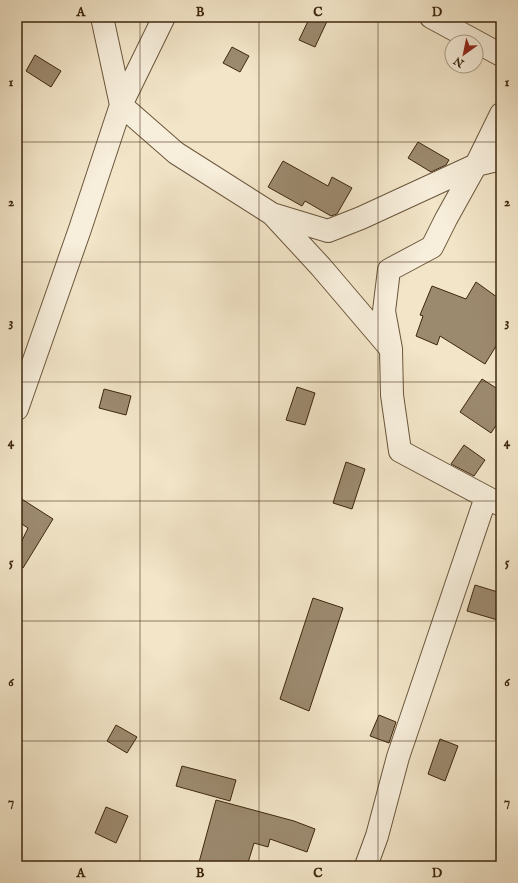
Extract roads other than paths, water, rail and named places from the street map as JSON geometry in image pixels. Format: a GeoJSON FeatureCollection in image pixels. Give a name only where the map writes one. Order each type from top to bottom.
{"type":"FeatureCollection","features":[{"type":"Feature","properties":{"kind":"street"},"geometry":{"type":"LineString","coordinates":[[102,17],[121,104],[176,153],[272,214],[321,267],[391,349]]}},
{"type":"Feature","properties":{"kind":"street"},"geometry":{"type":"LineString","coordinates":[[17,409],[80,229],[121,104],[164,17]]}},
{"type":"Feature","properties":{"kind":"street"},"geometry":{"type":"LineString","coordinates":[[431,17],[501,56]]}},
{"type":"Feature","properties":{"kind":"street"},"geometry":{"type":"LineString","coordinates":[[366,866],[377,836],[398,757],[494,501],[400,452],[392,396],[391,349],[384,311],[389,270],[432,247],[476,165],[501,114]]}},
{"type":"Feature","properties":{"kind":"street"},"geometry":{"type":"LineString","coordinates":[[272,214],[328,231],[361,218],[476,165],[501,159]]}}]}
